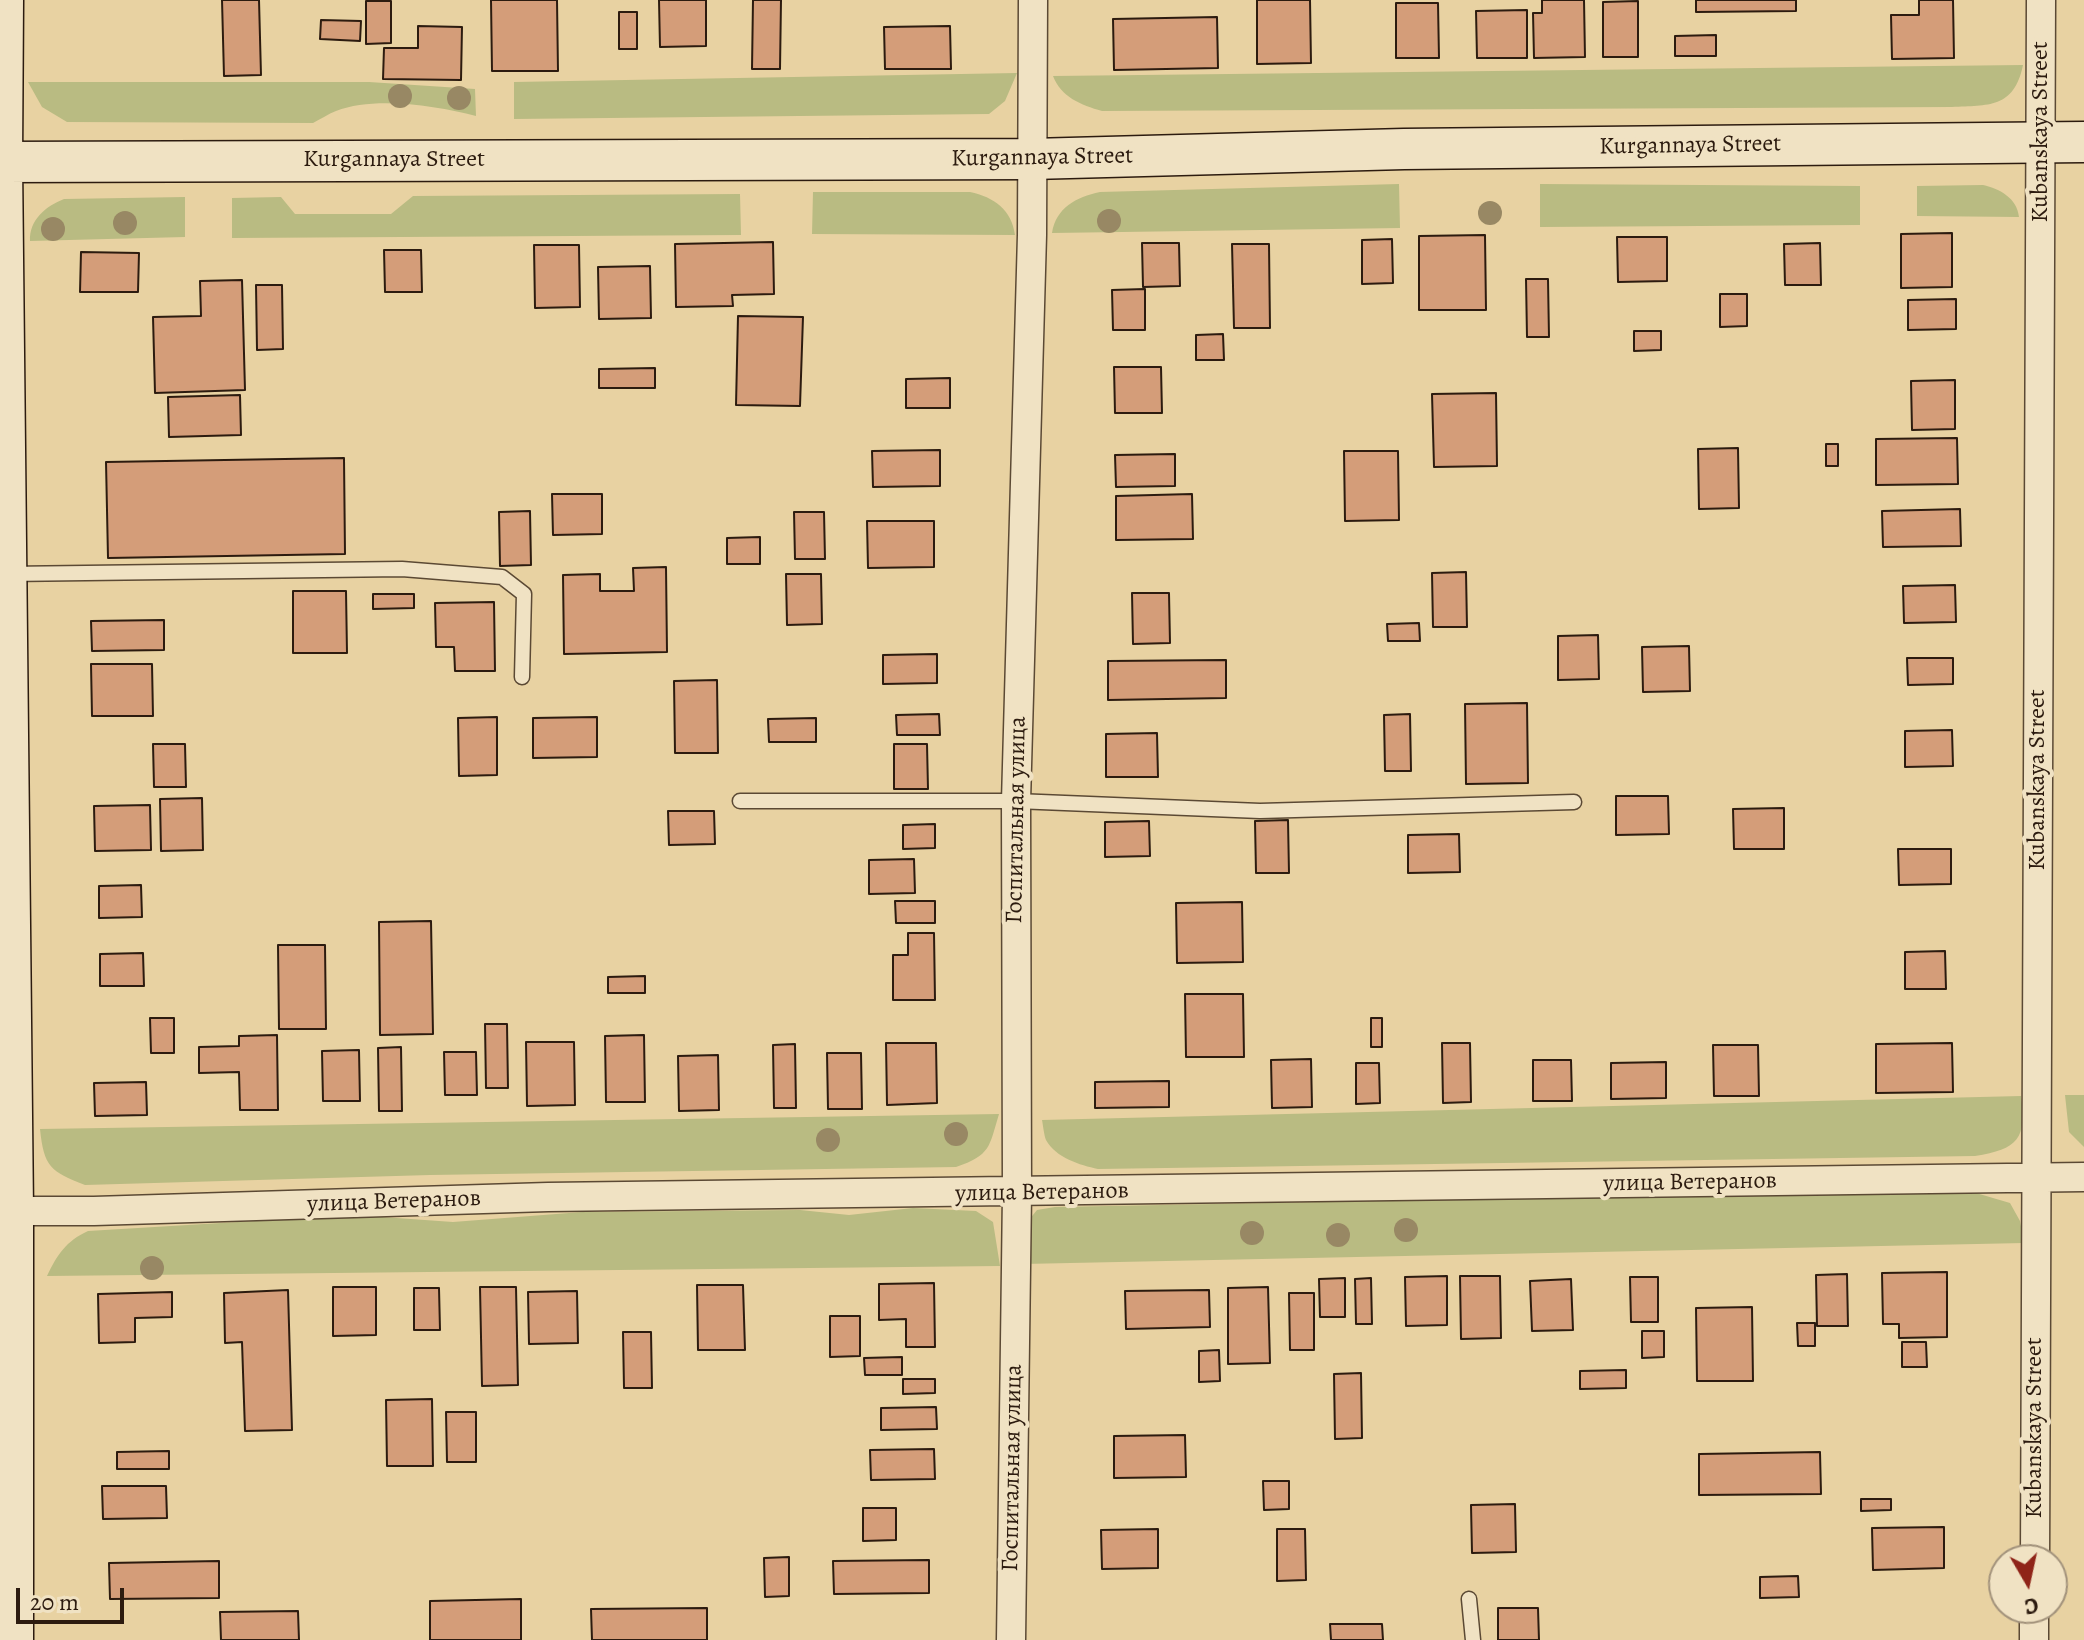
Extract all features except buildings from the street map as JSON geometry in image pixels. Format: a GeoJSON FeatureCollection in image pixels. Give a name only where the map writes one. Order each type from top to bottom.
{"type":"FeatureCollection","features":[{"type":"Feature","properties":{"kind":"street"},"geometry":{"type":"LineString","coordinates":[[3,0],[1,162],[6,574],[6,1211],[13,1640]]}},
{"type":"Feature","properties":{"kind":"street","name":"Госпитальная улица"},"geometry":{"type":"LineString","coordinates":[[1011,1640],[1017,1193],[1016,801],[1033,0]]}},
{"type":"Feature","properties":{"kind":"street","name":"Kubanskaya Street"},"geometry":{"type":"LineString","coordinates":[[2035,1544],[2041,0]]}},
{"type":"Feature","properties":{"kind":"street","name":"Kurgannaya Street"},"geometry":{"type":"LineString","coordinates":[[1,162],[1032,159],[1404,149],[2084,142]]}},
{"type":"Feature","properties":{"kind":"street","name":"улица Ветеранов"},"geometry":{"type":"LineString","coordinates":[[6,1211],[548,1197],[2084,1177]]}},
{"type":"Feature","properties":{"kind":"lane"},"geometry":{"type":"LineString","coordinates":[[6,574],[402,569],[502,577],[524,594],[522,677]]}},
{"type":"Feature","properties":{"kind":"lane"},"geometry":{"type":"LineString","coordinates":[[740,801],[1016,801],[1260,811],[1574,802]]}},
{"type":"Feature","properties":{"kind":"lane"},"geometry":{"type":"LineString","coordinates":[[1469,1599],[1473,1640]]}},
{"type":"Feature","properties":{"kind":"green space"},"geometry":{"type":"Polygon","coordinates":[[[2023,65],[2013,90],[1998,102],[1952,107],[1102,111],[1073,99],[1061,89],[1053,76],[2023,65]]]}},
{"type":"Feature","properties":{"kind":"green space"},"geometry":{"type":"Polygon","coordinates":[[[1017,73],[1005,101],[989,114],[514,119],[514,82],[1017,73]]]}},
{"type":"Feature","properties":{"kind":"green space"},"geometry":{"type":"Polygon","coordinates":[[[28,82],[369,82],[475,89],[476,116],[387,103],[352,106],[313,123],[67,122],[42,107],[28,82]]]}},
{"type":"Feature","properties":{"kind":"green space"},"geometry":{"type":"Polygon","coordinates":[[[1399,184],[1400,228],[1052,233],[1058,217],[1068,205],[1100,192],[1399,184]]]}},
{"type":"Feature","properties":{"kind":"green space"},"geometry":{"type":"Polygon","coordinates":[[[1540,184],[1860,186],[1860,225],[1540,227],[1540,184]]]}},
{"type":"Feature","properties":{"kind":"green space"},"geometry":{"type":"Polygon","coordinates":[[[1983,185],[2007,195],[2018,210],[2019,217],[1917,216],[1917,186],[1983,185]]]}},
{"type":"Feature","properties":{"kind":"green space"},"geometry":{"type":"Polygon","coordinates":[[[813,192],[970,192],[987,197],[1000,206],[1010,218],[1015,235],[812,234],[813,192]]]}},
{"type":"Feature","properties":{"kind":"green space"},"geometry":{"type":"Polygon","coordinates":[[[740,194],[741,235],[232,238],[232,198],[281,197],[295,214],[391,214],[413,196],[740,194]]]}},
{"type":"Feature","properties":{"kind":"green space"},"geometry":{"type":"Polygon","coordinates":[[[185,197],[185,237],[30,241],[32,227],[40,215],[64,199],[185,197]]]}},
{"type":"Feature","properties":{"kind":"green space"},"geometry":{"type":"Polygon","coordinates":[[[2065,1095],[2084,1095],[2084,1147],[2069,1132],[2065,1095]]]}},
{"type":"Feature","properties":{"kind":"green space"},"geometry":{"type":"Polygon","coordinates":[[[2021,1096],[2022,1123],[2016,1140],[2001,1150],[1975,1156],[1098,1169],[1076,1163],[1056,1152],[1046,1140],[1042,1120],[2021,1096]]]}},
{"type":"Feature","properties":{"kind":"green space"},"geometry":{"type":"Polygon","coordinates":[[[999,1114],[987,1148],[976,1158],[956,1167],[430,1175],[85,1185],[51,1166],[44,1152],[40,1129],[999,1114]]]}},
{"type":"Feature","properties":{"kind":"green space"},"geometry":{"type":"Polygon","coordinates":[[[1908,1191],[1976,1193],[2010,1203],[2020,1221],[2024,1243],[1023,1264],[1024,1226],[1037,1210],[1055,1207],[1908,1191]]]}},
{"type":"Feature","properties":{"kind":"green space"},"geometry":{"type":"Polygon","coordinates":[[[913,1208],[976,1211],[993,1222],[1000,1266],[47,1276],[63,1249],[88,1231],[354,1215],[453,1222],[582,1212],[800,1210],[849,1215],[913,1208]]]}}]}
